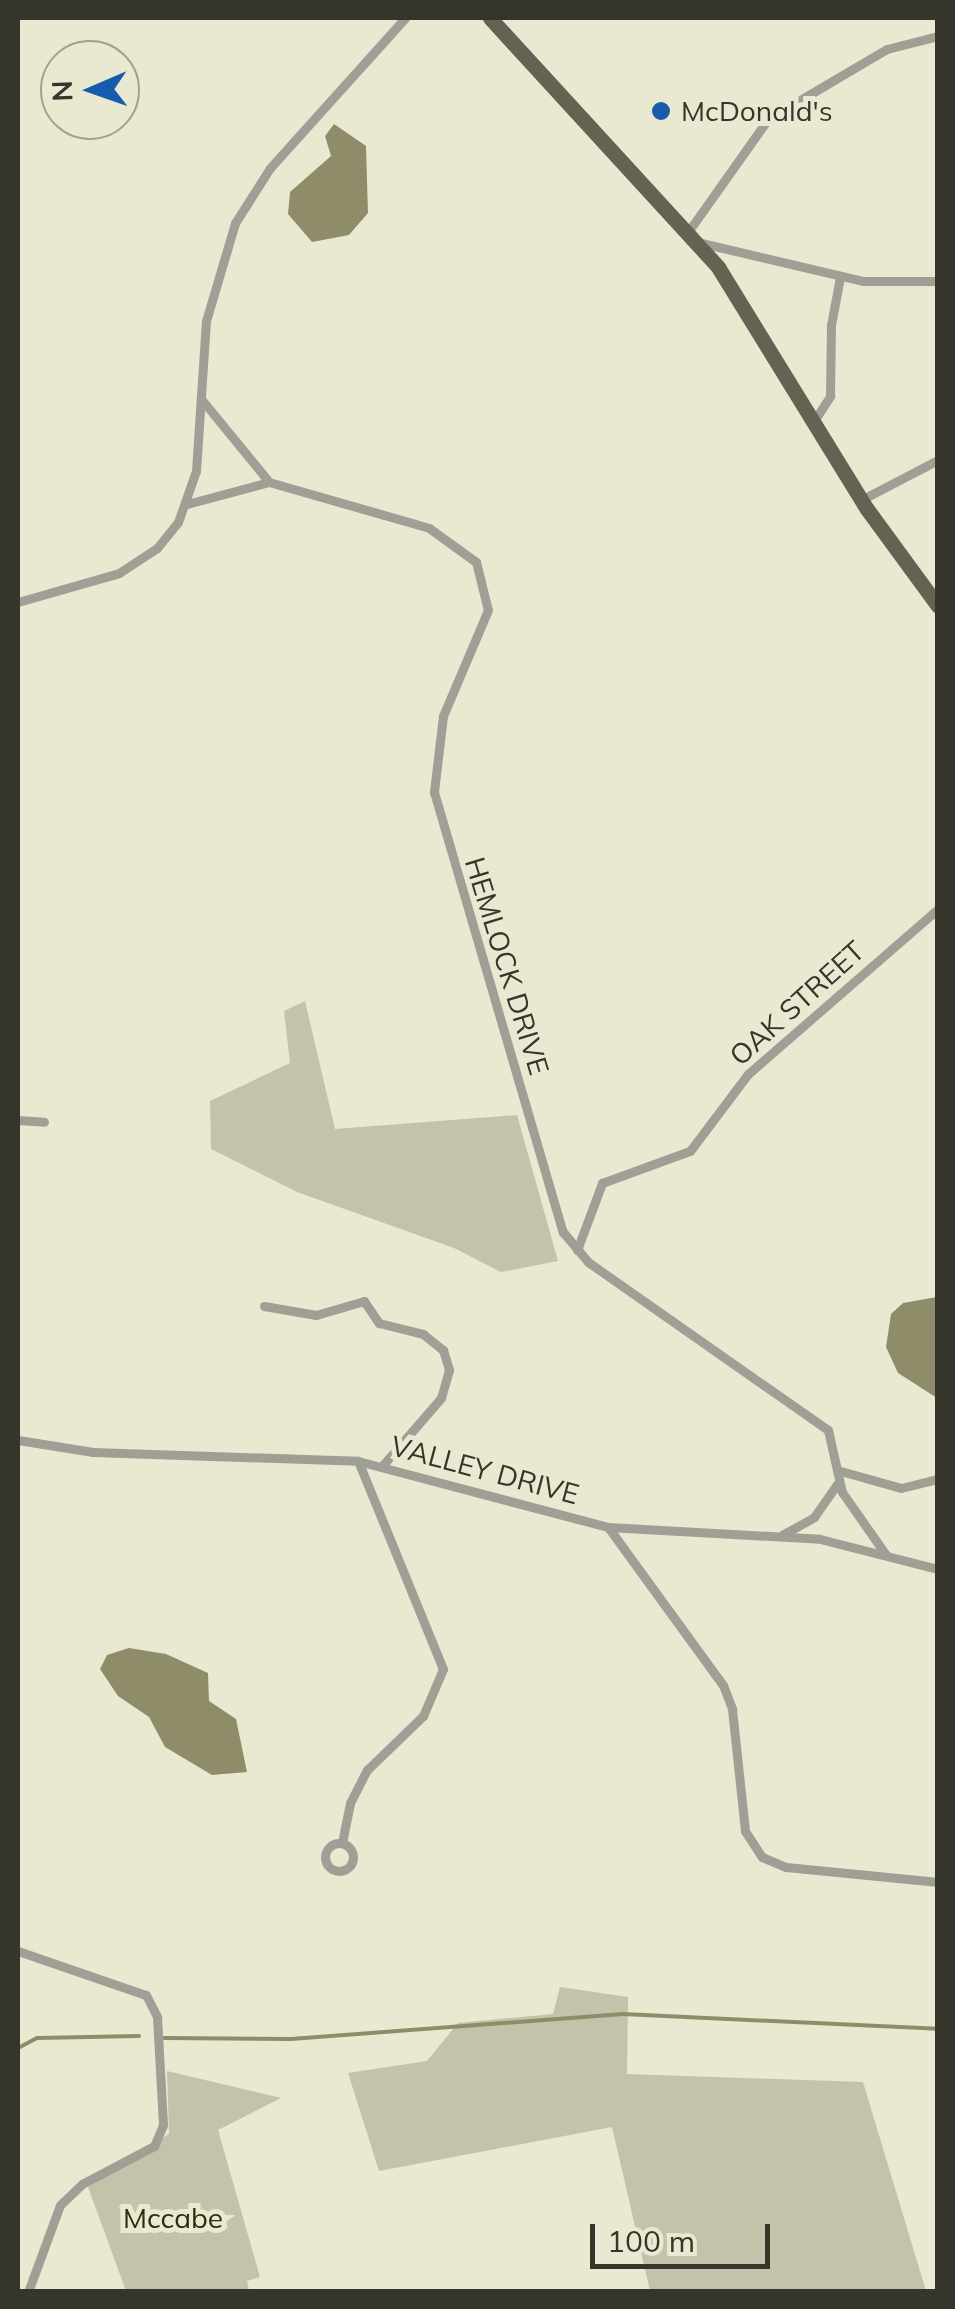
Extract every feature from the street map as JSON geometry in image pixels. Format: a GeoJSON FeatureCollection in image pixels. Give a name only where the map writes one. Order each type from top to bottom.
{"type":"FeatureCollection","features":[{"type":"Feature","properties":{"kind":"main road"},"geometry":{"type":"LineString","coordinates":[[490,18],[692,237],[744,304],[861,500],[938,606]]}},
{"type":"Feature","properties":{"kind":"street"},"geometry":{"type":"LineString","coordinates":[[18,602],[102,580],[141,561],[170,534],[187,504],[202,400],[206,321],[235,224],[270,168],[404,18]]}},
{"type":"Feature","properties":{"kind":"street"},"geometry":{"type":"LineString","coordinates":[[938,36],[888,48],[768,119],[692,237],[840,277],[938,280]]}},
{"type":"Feature","properties":{"kind":"street"},"geometry":{"type":"LineString","coordinates":[[814,421],[830,396],[840,277]]}},
{"type":"Feature","properties":{"kind":"street"},"geometry":{"type":"LineString","coordinates":[[187,504],[269,482],[202,400]]}},
{"type":"Feature","properties":{"kind":"street"},"geometry":{"type":"LineString","coordinates":[[861,500],[938,460]]}},
{"type":"Feature","properties":{"kind":"street","name":"HEMLOCK DRIVE"},"geometry":{"type":"LineString","coordinates":[[269,482],[429,528],[462,546],[484,578],[485,624],[443,716],[434,792],[556,1211],[577,1250],[820,1422],[834,1443],[838,1482],[886,1555]]}},
{"type":"Feature","properties":{"kind":"street","name":"OAK STREET"},"geometry":{"type":"LineString","coordinates":[[577,1250],[602,1184],[690,1151],[748,1074],[938,910]]}},
{"type":"Feature","properties":{"kind":"street"},"geometry":{"type":"LineString","coordinates":[[18,1120],[44,1122]]}},
{"type":"Feature","properties":{"kind":"street"},"geometry":{"type":"LineString","coordinates":[[264,1306],[316,1315],[364,1301],[379,1323],[423,1334],[443,1350],[450,1370],[441,1398],[382,1465]]}},
{"type":"Feature","properties":{"kind":"street","name":"VALLEY DRIVE"},"geometry":{"type":"LineString","coordinates":[[18,1440],[93,1452],[358,1461],[608,1526],[780,1536],[886,1555],[938,1569]]}},
{"type":"Feature","properties":{"kind":"street"},"geometry":{"type":"LineString","coordinates":[[342,1842],[350,1802],[367,1770],[423,1716],[442,1669],[358,1461]]}},
{"type":"Feature","properties":{"kind":"street"},"geometry":{"type":"LineString","coordinates":[[837,1470],[901,1488],[938,1478]]}},
{"type":"Feature","properties":{"kind":"street"},"geometry":{"type":"LineString","coordinates":[[780,1536],[814,1518],[838,1482]]}},
{"type":"Feature","properties":{"kind":"street"},"geometry":{"type":"LineString","coordinates":[[608,1526],[723,1685],[732,1709],[745,1831],[762,1857],[786,1866],[938,1882]]}},
{"type":"Feature","properties":{"kind":"street"},"geometry":{"type":"LineString","coordinates":[[18,1952],[146,1995],[157,2017],[163,2124],[154,2146],[82,2184],[60,2205],[28,2292]]}},
{"type":"Feature","properties":{"kind":"green space"},"geometry":{"type":"Polygon","coordinates":[[[305,1001],[335,1129],[517,1115],[558,1261],[501,1272],[454,1248],[297,1192],[211,1149],[210,1101],[290,1063],[284,1011],[305,1001]]]}},
{"type":"Feature","properties":{"kind":"green space"},"geometry":{"type":"Polygon","coordinates":[[[560,1987],[628,1997],[627,2074],[863,2082],[926,2291],[650,2291],[612,2127],[379,2171],[348,2073],[427,2061],[458,2023],[553,2014],[560,1987]]]}},
{"type":"Feature","properties":{"kind":"green space","name":"Mccabe"},"geometry":{"type":"Polygon","coordinates":[[[167,2071],[281,2098],[218,2130],[260,2277],[247,2281],[249,2291],[126,2291],[88,2187],[169,2134],[167,2071]]]}},
{"type":"Feature","properties":{"kind":"shaded area"},"geometry":{"type":"Polygon","coordinates":[[[334,124],[366,146],[368,213],[349,235],[312,242],[288,214],[290,192],[331,156],[325,136],[334,124]]]}},
{"type":"Feature","properties":{"kind":"shaded area"},"geometry":{"type":"Polygon","coordinates":[[[937,1297],[937,1398],[898,1373],[886,1347],[891,1314],[903,1303],[937,1297]]]}},
{"type":"Feature","properties":{"kind":"shaded area"},"geometry":{"type":"Polygon","coordinates":[[[129,1648],[166,1654],[208,1673],[209,1701],[236,1719],[247,1772],[212,1775],[165,1747],[149,1717],[118,1696],[100,1669],[107,1655],[129,1648]]]}},
{"type":"Feature","properties":{"kind":"waterway"},"geometry":{"type":"LineString","coordinates":[[164,2038],[291,2039],[623,2014],[938,2029]]}},
{"type":"Feature","properties":{"kind":"waterway"},"geometry":{"type":"LineString","coordinates":[[18,2048],[37,2038],[139,2036]]}},
{"type":"Feature","properties":{"kind":"place","name":"McDonald's"},"geometry":{"type":"Point","coordinates":[661,111]}}]}
